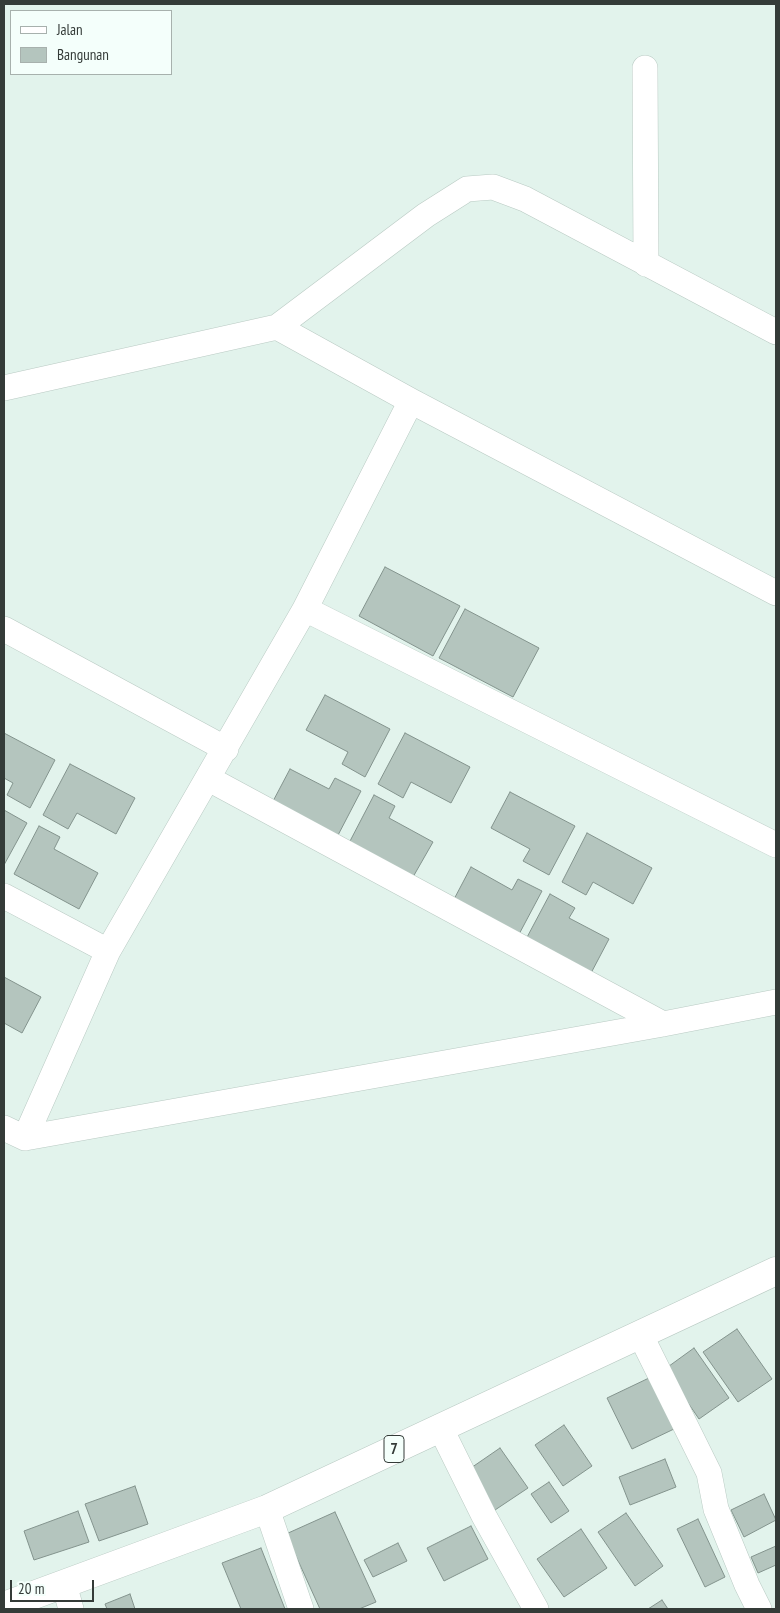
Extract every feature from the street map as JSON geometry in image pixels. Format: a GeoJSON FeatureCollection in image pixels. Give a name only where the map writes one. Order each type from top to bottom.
{"type":"FeatureCollection","features":[{"type":"Feature","properties":{"kind":"highway","name":"7"},"geometry":{"type":"LineString","coordinates":[[4,1606],[67,1597],[267,1508],[776,1271]]}},
{"type":"Feature","properties":{"kind":"street"},"geometry":{"type":"LineString","coordinates":[[645,68],[646,264]]}},
{"type":"Feature","properties":{"kind":"street"},"geometry":{"type":"LineString","coordinates":[[4,388],[277,327],[426,215],[467,189],[493,187],[525,199],[776,332]]}},
{"type":"Feature","properties":{"kind":"street"},"geometry":{"type":"LineString","coordinates":[[277,327],[411,401],[776,594]]}},
{"type":"Feature","properties":{"kind":"street"},"geometry":{"type":"LineString","coordinates":[[14,1133],[108,951],[209,779],[305,609],[411,401]]}},
{"type":"Feature","properties":{"kind":"street"},"geometry":{"type":"LineString","coordinates":[[305,609],[776,845]]}},
{"type":"Feature","properties":{"kind":"street"},"geometry":{"type":"LineString","coordinates":[[4,629],[226,749]]}},
{"type":"Feature","properties":{"kind":"street"},"geometry":{"type":"LineString","coordinates":[[209,779],[663,1024]]}},
{"type":"Feature","properties":{"kind":"street"},"geometry":{"type":"LineString","coordinates":[[4,896],[108,951]]}},
{"type":"Feature","properties":{"kind":"street"},"geometry":{"type":"LineString","coordinates":[[14,1133],[663,1024],[776,1002]]}},
{"type":"Feature","properties":{"kind":"street"},"geometry":{"type":"LineString","coordinates":[[640,1334],[709,1473],[716,1509],[747,1585],[759,1609]]}},
{"type":"Feature","properties":{"kind":"street"},"geometry":{"type":"LineString","coordinates":[[440,1427],[484,1516],[536,1609]]}},
{"type":"Feature","properties":{"kind":"street"},"geometry":{"type":"LineString","coordinates":[[267,1508],[301,1609]]}},
{"type":"Feature","properties":{"kind":"building"},"geometry":{"type":"Polygon","coordinates":[[[385,567],[460,606],[433,656],[359,616],[385,567]]]}},
{"type":"Feature","properties":{"kind":"building"},"geometry":{"type":"Polygon","coordinates":[[[465,609],[539,648],[513,697],[439,658],[465,609]]]}},
{"type":"Feature","properties":{"kind":"building"},"geometry":{"type":"Polygon","coordinates":[[[325,695],[390,729],[365,777],[342,764],[348,752],[306,730],[325,695]]]}},
{"type":"Feature","properties":{"kind":"building"},"geometry":{"type":"Polygon","coordinates":[[[4,733],[55,760],[30,808],[7,795],[13,783],[4,778],[4,733]]]}},
{"type":"Feature","properties":{"kind":"building"},"geometry":{"type":"Polygon","coordinates":[[[405,733],[470,767],[451,803],[411,782],[403,798],[378,784],[405,733]]]}},
{"type":"Feature","properties":{"kind":"building"},"geometry":{"type":"Polygon","coordinates":[[[70,764],[135,798],[116,834],[77,813],[68,829],[43,815],[70,764]]]}},
{"type":"Feature","properties":{"kind":"building"},"geometry":{"type":"Polygon","coordinates":[[[290,769],[329,789],[335,778],[361,791],[336,839],[271,805],[290,769]]]}},
{"type":"Feature","properties":{"kind":"building"},"geometry":{"type":"Polygon","coordinates":[[[510,792],[575,826],[549,875],[523,861],[530,849],[491,828],[510,792]]]}},
{"type":"Feature","properties":{"kind":"building"},"geometry":{"type":"Polygon","coordinates":[[[374,795],[395,806],[389,818],[433,842],[413,877],[349,843],[374,795]]]}},
{"type":"Feature","properties":{"kind":"building"},"geometry":{"type":"Polygon","coordinates":[[[4,810],[27,823],[4,865],[4,810]]]}},
{"type":"Feature","properties":{"kind":"building"},"geometry":{"type":"Polygon","coordinates":[[[39,826],[60,837],[54,849],[98,873],[79,909],[14,874],[39,826]]]}},
{"type":"Feature","properties":{"kind":"building"},"geometry":{"type":"Polygon","coordinates":[[[587,833],[652,868],[633,904],[593,882],[586,895],[562,882],[587,833]]]}},
{"type":"Feature","properties":{"kind":"building"},"geometry":{"type":"Polygon","coordinates":[[[471,867],[512,890],[518,879],[542,891],[517,938],[452,903],[471,867]]]}},
{"type":"Feature","properties":{"kind":"building"},"geometry":{"type":"Polygon","coordinates":[[[550,894],[575,908],[569,918],[609,939],[590,975],[525,941],[550,894]]]}},
{"type":"Feature","properties":{"kind":"building"},"geometry":{"type":"Polygon","coordinates":[[[4,977],[41,997],[22,1033],[4,1023],[4,977]]]}},
{"type":"Feature","properties":{"kind":"building"},"geometry":{"type":"Polygon","coordinates":[[[737,1329],[772,1379],[738,1402],[703,1352],[737,1329]]]}},
{"type":"Feature","properties":{"kind":"building"},"geometry":{"type":"Polygon","coordinates":[[[694,1348],[729,1398],[699,1419],[665,1369],[694,1348]]]}},
{"type":"Feature","properties":{"kind":"building"},"geometry":{"type":"Polygon","coordinates":[[[649,1378],[674,1429],[632,1449],[607,1398],[649,1378]]]}},
{"type":"Feature","properties":{"kind":"building"},"geometry":{"type":"Polygon","coordinates":[[[564,1425],[592,1466],[563,1486],[535,1445],[564,1425]]]}},
{"type":"Feature","properties":{"kind":"building"},"geometry":{"type":"Polygon","coordinates":[[[500,1448],[528,1488],[495,1510],[468,1470],[500,1448]]]}},
{"type":"Feature","properties":{"kind":"building"},"geometry":{"type":"Polygon","coordinates":[[[665,1459],[676,1487],[630,1505],[619,1477],[665,1459]]]}},
{"type":"Feature","properties":{"kind":"building"},"geometry":{"type":"Polygon","coordinates":[[[549,1482],[569,1511],[551,1523],[531,1494],[549,1482]]]}},
{"type":"Feature","properties":{"kind":"building"},"geometry":{"type":"Polygon","coordinates":[[[135,1486],[148,1524],[99,1541],[85,1504],[135,1486]]]}},
{"type":"Feature","properties":{"kind":"building"},"geometry":{"type":"Polygon","coordinates":[[[764,1494],[776,1520],[744,1537],[731,1510],[764,1494]]]}},
{"type":"Feature","properties":{"kind":"building"},"geometry":{"type":"Polygon","coordinates":[[[78,1511],[89,1542],[34,1560],[24,1531],[78,1511]]]}},
{"type":"Feature","properties":{"kind":"building"},"geometry":{"type":"Polygon","coordinates":[[[335,1512],[376,1602],[359,1609],[320,1609],[286,1534],[335,1512]]]}},
{"type":"Feature","properties":{"kind":"building"},"geometry":{"type":"Polygon","coordinates":[[[626,1513],[663,1566],[635,1586],[598,1532],[626,1513]]]}},
{"type":"Feature","properties":{"kind":"building"},"geometry":{"type":"Polygon","coordinates":[[[698,1519],[725,1577],[705,1587],[677,1529],[698,1519]]]}},
{"type":"Feature","properties":{"kind":"building"},"geometry":{"type":"Polygon","coordinates":[[[471,1526],[488,1559],[444,1581],[427,1548],[471,1526]]]}},
{"type":"Feature","properties":{"kind":"building"},"geometry":{"type":"Polygon","coordinates":[[[581,1529],[607,1568],[564,1597],[537,1559],[581,1529]]]}},
{"type":"Feature","properties":{"kind":"building"},"geometry":{"type":"Polygon","coordinates":[[[398,1543],[407,1561],[373,1577],[364,1560],[398,1543]]]}},
{"type":"Feature","properties":{"kind":"building"},"geometry":{"type":"Polygon","coordinates":[[[776,1546],[776,1565],[758,1573],[751,1557],[776,1546]]]}},
{"type":"Feature","properties":{"kind":"building"},"geometry":{"type":"Polygon","coordinates":[[[261,1548],[285,1609],[241,1609],[222,1563],[261,1548]]]}},
{"type":"Feature","properties":{"kind":"building"},"geometry":{"type":"Polygon","coordinates":[[[130,1594],[135,1609],[107,1609],[105,1604],[130,1594]]]}},
{"type":"Feature","properties":{"kind":"building"},"geometry":{"type":"Polygon","coordinates":[[[662,1600],[668,1609],[648,1609],[662,1600]]]}}]}
